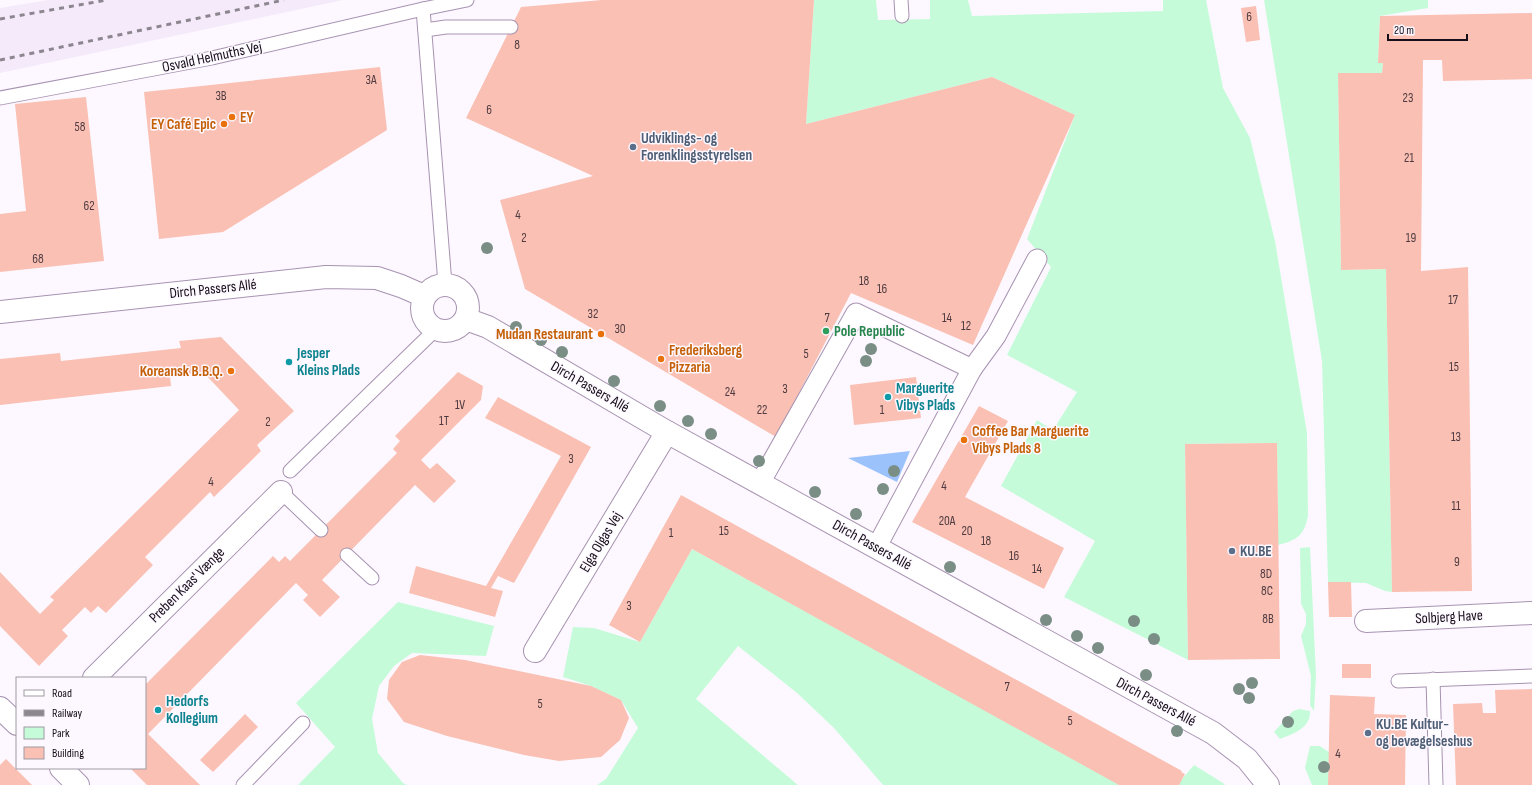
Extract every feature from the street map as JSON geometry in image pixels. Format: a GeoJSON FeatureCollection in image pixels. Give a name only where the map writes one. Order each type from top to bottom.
{"type":"FeatureCollection","features":[{"type":"Feature","properties":{"kind":"street"},"geometry":{"type":"LineString","coordinates":[[876,548],[972,369],[996,336],[1037,259]]}},
{"type":"Feature","properties":{"kind":"street","name":"Dirch Passers Allé"},"geometry":{"type":"LineString","coordinates":[[0,312],[326,277],[377,278],[424,296]]}},
{"type":"Feature","properties":{"kind":"street"},"geometry":{"type":"LineString","coordinates":[[446,284],[455,287],[465,296],[468,309],[466,318],[461,326],[444,332],[435,330],[428,325],[423,318],[421,309],[424,296],[436,286],[446,284]]}},
{"type":"Feature","properties":{"kind":"street"},"geometry":{"type":"LineString","coordinates":[[760,483],[856,313],[972,369]]}},
{"type":"Feature","properties":{"kind":"street","name":"Dirch Passers Allé"},"geometry":{"type":"LineString","coordinates":[[466,318],[488,327],[667,432],[1213,733],[1247,759],[1268,785]]}},
{"type":"Feature","properties":{"kind":"street","name":"Elga Olgas Vej"},"geometry":{"type":"LineString","coordinates":[[535,651],[667,432]]}},
{"type":"Feature","properties":{"kind":"street","name":"Preben Kaas' Vænge"},"geometry":{"type":"LineString","coordinates":[[95,677],[281,492]]}},
{"type":"Feature","properties":{"kind":"street","name":"Solbjerg Have"},"geometry":{"type":"LineString","coordinates":[[1366,621],[1532,613]]}},
{"type":"Feature","properties":{"kind":"street"},"geometry":{"type":"LineString","coordinates":[[0,708],[16,723]]}},
{"type":"Feature","properties":{"kind":"street"},"geometry":{"type":"LineString","coordinates":[[62,769],[78,785]]}},
{"type":"Feature","properties":{"kind":"lane","name":"Osvald Helmuths Vej"},"geometry":{"type":"LineString","coordinates":[[0,98],[212,58],[467,0]]}},
{"type":"Feature","properties":{"kind":"lane"},"geometry":{"type":"LineString","coordinates":[[901,0],[902,16]]}},
{"type":"Feature","properties":{"kind":"lane"},"geometry":{"type":"LineString","coordinates":[[423,9],[446,284]]}},
{"type":"Feature","properties":{"kind":"lane"},"geometry":{"type":"LineString","coordinates":[[425,30],[446,27],[511,27]]}},
{"type":"Feature","properties":{"kind":"lane"},"geometry":{"type":"LineString","coordinates":[[290,471],[435,330]]}},
{"type":"Feature","properties":{"kind":"lane"},"geometry":{"type":"LineString","coordinates":[[281,492],[321,530]]}},
{"type":"Feature","properties":{"kind":"lane"},"geometry":{"type":"LineString","coordinates":[[347,555],[372,578]]}},
{"type":"Feature","properties":{"kind":"lane"},"geometry":{"type":"LineString","coordinates":[[1398,680],[1532,676]]}},
{"type":"Feature","properties":{"kind":"lane"},"geometry":{"type":"LineString","coordinates":[[1433,679],[1436,785]]}},
{"type":"Feature","properties":{"kind":"lane"},"geometry":{"type":"LineString","coordinates":[[243,785],[304,723]]}},
{"type":"Feature","properties":{"kind":"shaded area"},"geometry":{"type":"Polygon","coordinates":[[[48,0],[343,0],[0,73],[0,8],[48,0]]]}},
{"type":"Feature","properties":{"kind":"green space"},"geometry":{"type":"Polygon","coordinates":[[[814,0],[876,0],[878,20],[930,19],[930,0],[968,0],[972,16],[1163,11],[1163,0],[1206,0],[1223,88],[1250,138],[1275,241],[1307,433],[1308,516],[1302,533],[1299,536],[1278,545],[1277,443],[1185,444],[1188,660],[1064,597],[1095,541],[1001,486],[1037,420],[1053,430],[1077,392],[1007,355],[1051,267],[1027,239],[1075,115],[992,77],[806,124],[814,0]]]}},
{"type":"Feature","properties":{"kind":"green space"},"geometry":{"type":"Polygon","coordinates":[[[1264,0],[1428,0],[1428,8],[1380,16],[1378,63],[1383,63],[1382,73],[1338,74],[1341,270],[1386,269],[1392,592],[1385,591],[1366,583],[1328,582],[1322,361],[1264,0]]]}},
{"type":"Feature","properties":{"kind":"green space"},"geometry":{"type":"Polygon","coordinates":[[[1310,547],[1316,675],[1314,711],[1310,705],[1311,676],[1301,636],[1306,624],[1306,614],[1301,604],[1300,548],[1310,547]]]}},
{"type":"Feature","properties":{"kind":"green space"},"geometry":{"type":"Polygon","coordinates":[[[692,549],[1120,785],[883,785],[834,728],[797,693],[738,646],[696,699],[798,785],[597,785],[606,779],[638,728],[621,700],[591,686],[563,677],[573,627],[594,628],[640,642],[692,549]]]}},
{"type":"Feature","properties":{"kind":"green space"},"geometry":{"type":"Polygon","coordinates":[[[398,602],[494,626],[486,656],[412,653],[394,666],[379,686],[372,719],[378,753],[403,783],[407,785],[298,785],[335,747],[296,703],[398,602]]]}},
{"type":"Feature","properties":{"kind":"green space"},"geometry":{"type":"Polygon","coordinates":[[[1299,709],[1310,711],[1308,722],[1300,730],[1280,739],[1274,732],[1293,711],[1299,709]]]}},
{"type":"Feature","properties":{"kind":"green space"},"geometry":{"type":"Polygon","coordinates":[[[1310,746],[1320,746],[1329,752],[1328,785],[1312,785],[1305,768],[1310,746]]]}},
{"type":"Feature","properties":{"kind":"green space"},"geometry":{"type":"Polygon","coordinates":[[[1194,765],[1223,783],[1225,785],[1177,785],[1194,765]]]}},
{"type":"Feature","properties":{"kind":"water"},"geometry":{"type":"Polygon","coordinates":[[[910,451],[897,482],[848,458],[910,451]]]}},
{"type":"Feature","properties":{"kind":"building"},"geometry":{"type":"Polygon","coordinates":[[[602,0],[814,0],[806,124],[992,77],[1075,115],[973,345],[851,293],[776,437],[525,289],[500,200],[593,176],[466,118],[521,7],[602,0]]]}},
{"type":"Feature","properties":{"kind":"building"},"geometry":{"type":"Polygon","coordinates":[[[1256,6],[1260,40],[1246,42],[1241,8],[1256,6]]]}},
{"type":"Feature","properties":{"kind":"building"},"geometry":{"type":"Polygon","coordinates":[[[1532,13],[1532,79],[1443,81],[1442,60],[1423,60],[1421,271],[1468,267],[1472,591],[1392,592],[1386,269],[1341,270],[1338,73],[1382,73],[1383,63],[1378,63],[1380,16],[1532,13]]]}},
{"type":"Feature","properties":{"kind":"building"},"geometry":{"type":"Polygon","coordinates":[[[380,67],[387,130],[223,232],[159,239],[144,92],[380,67]]]}},
{"type":"Feature","properties":{"kind":"building"},"geometry":{"type":"Polygon","coordinates":[[[86,97],[104,261],[0,272],[0,214],[26,211],[15,104],[86,97]]]}},
{"type":"Feature","properties":{"kind":"building"},"geometry":{"type":"Polygon","coordinates":[[[221,337],[294,411],[257,445],[261,451],[214,497],[210,492],[145,557],[153,565],[106,613],[98,606],[91,613],[85,607],[62,630],[68,636],[39,666],[0,626],[0,572],[40,614],[54,600],[50,597],[239,410],[203,372],[170,376],[171,386],[0,405],[0,359],[60,353],[61,361],[181,348],[179,341],[221,337]]]}},
{"type":"Feature","properties":{"kind":"building"},"geometry":{"type":"Polygon","coordinates":[[[458,372],[483,386],[481,400],[421,460],[430,469],[437,463],[456,481],[434,503],[415,485],[322,580],[340,597],[320,617],[303,600],[308,595],[296,583],[148,734],[200,785],[147,785],[131,769],[146,769],[146,684],[273,556],[279,562],[285,556],[290,561],[397,453],[393,449],[400,441],[395,436],[458,372]]]}},
{"type":"Feature","properties":{"kind":"building"},"geometry":{"type":"Polygon","coordinates":[[[916,377],[921,418],[854,425],[850,385],[916,377]]]}},
{"type":"Feature","properties":{"kind":"building"},"geometry":{"type":"Polygon","coordinates":[[[498,397],[591,447],[514,583],[498,576],[491,588],[503,591],[495,617],[409,593],[416,566],[486,586],[561,456],[485,418],[498,397]]]}},
{"type":"Feature","properties":{"kind":"building"},"geometry":{"type":"Polygon","coordinates":[[[979,406],[1008,421],[965,497],[1064,548],[1044,589],[912,522],[979,406]]]}},
{"type":"Feature","properties":{"kind":"building","name":"KU.BE"},"geometry":{"type":"Polygon","coordinates":[[[1277,443],[1280,659],[1188,660],[1185,444],[1277,443]]]}},
{"type":"Feature","properties":{"kind":"building"},"geometry":{"type":"Polygon","coordinates":[[[681,495],[1182,771],[1181,772],[1185,774],[1179,785],[1119,785],[692,549],[640,642],[609,625],[681,495]]]}},
{"type":"Feature","properties":{"kind":"building"},"geometry":{"type":"Polygon","coordinates":[[[1328,582],[1351,582],[1352,617],[1329,617],[1328,582]]]}},
{"type":"Feature","properties":{"kind":"building"},"geometry":{"type":"Polygon","coordinates":[[[420,655],[465,660],[591,686],[621,700],[629,718],[620,740],[601,757],[559,761],[524,755],[447,736],[404,722],[387,699],[389,680],[402,662],[420,655]]]}},
{"type":"Feature","properties":{"kind":"building"},"geometry":{"type":"Polygon","coordinates":[[[1342,664],[1371,664],[1371,678],[1342,678],[1342,664]]]}},
{"type":"Feature","properties":{"kind":"building"},"geometry":{"type":"Polygon","coordinates":[[[1532,689],[1532,785],[1456,785],[1453,704],[1482,703],[1483,713],[1496,713],[1495,690],[1532,689]]]}},
{"type":"Feature","properties":{"kind":"building","name":"KU.BE Kultur- og bevægelseshus"},"geometry":{"type":"Polygon","coordinates":[[[1330,695],[1375,697],[1374,714],[1406,715],[1405,785],[1328,785],[1330,695]]]}},
{"type":"Feature","properties":{"kind":"building"},"geometry":{"type":"Polygon","coordinates":[[[245,714],[258,727],[213,772],[200,760],[245,714]]]}},
{"type":"Feature","properties":{"kind":"building"},"geometry":{"type":"Polygon","coordinates":[[[6,759],[32,785],[0,785],[0,765],[6,759]]]}},
{"type":"Feature","properties":{"kind":"railway"},"geometry":{"type":"LineString","coordinates":[[0,19],[107,0]]}},
{"type":"Feature","properties":{"kind":"railway"},"geometry":{"type":"LineString","coordinates":[[0,60],[284,0]]}},
{"type":"Feature","properties":{"kind":"place","name":"EY"},"geometry":{"type":"Point","coordinates":[232,117]}},
{"type":"Feature","properties":{"kind":"place","name":"EY Café Epic"},"geometry":{"type":"Point","coordinates":[224,124]}},
{"type":"Feature","properties":{"kind":"place","name":"Udviklings- og Forenklingsstyrelsen"},"geometry":{"type":"Point","coordinates":[633,147]}},
{"type":"Feature","properties":{"kind":"place","name":"Pole Republic"},"geometry":{"type":"Point","coordinates":[826,331]}},
{"type":"Feature","properties":{"kind":"place","name":"Mudan Restaurant"},"geometry":{"type":"Point","coordinates":[601,334]}},
{"type":"Feature","properties":{"kind":"place","name":"Frederiksberg Pizzaria"},"geometry":{"type":"Point","coordinates":[661,359]}},
{"type":"Feature","properties":{"kind":"place","name":"Jesper Kleins Plads"},"geometry":{"type":"Point","coordinates":[289,362]}},
{"type":"Feature","properties":{"kind":"place","name":"Koreansk B.B.Q."},"geometry":{"type":"Point","coordinates":[231,371]}},
{"type":"Feature","properties":{"kind":"place","name":"Marguerite Vibys Plads"},"geometry":{"type":"Point","coordinates":[888,397]}},
{"type":"Feature","properties":{"kind":"place","name":"Coffee Bar Marguerite Vibys Plads 8"},"geometry":{"type":"Point","coordinates":[964,440]}},
{"type":"Feature","properties":{"kind":"place","name":"KU.BE"},"geometry":{"type":"Point","coordinates":[1232,551]}},
{"type":"Feature","properties":{"kind":"place","name":"Hedorfs Kollegium"},"geometry":{"type":"Point","coordinates":[158,710]}},
{"type":"Feature","properties":{"kind":"place","name":"KU.BE Kultur- og bevægelseshus"},"geometry":{"type":"Point","coordinates":[1368,733]}}]}
